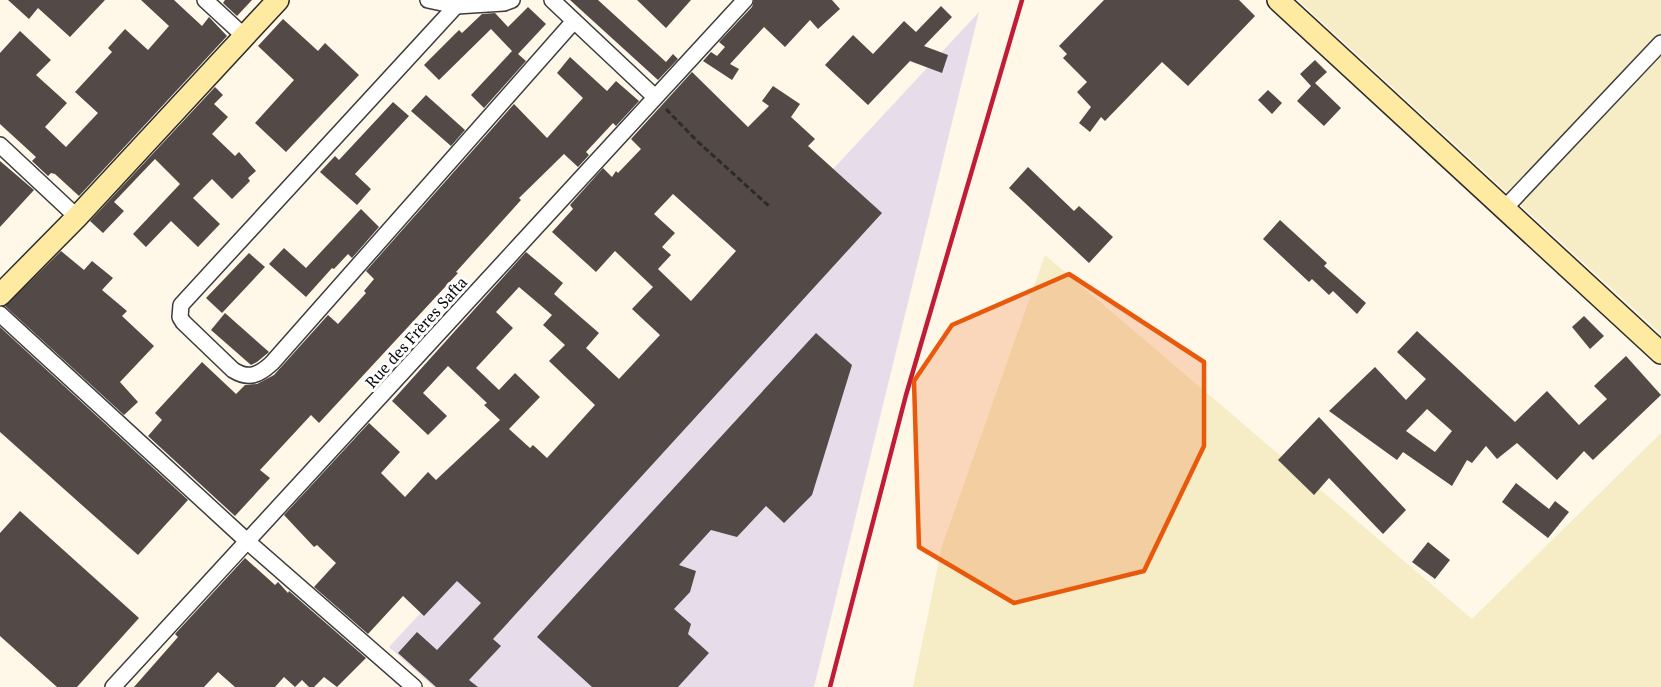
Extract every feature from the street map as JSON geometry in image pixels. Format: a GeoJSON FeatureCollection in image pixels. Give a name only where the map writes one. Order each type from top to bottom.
{"type":"FeatureCollection","features":[{"type":"Feature","properties":{"kind":"main road"},"geometry":{"type":"LineString","coordinates":[[0,295],[76,217],[278,0]]}},
{"type":"Feature","properties":{"kind":"main road"},"geometry":{"type":"LineString","coordinates":[[1278,0],[1661,353]]}},
{"type":"Feature","properties":{"kind":"street"},"geometry":{"type":"LineString","coordinates":[[205,0],[244,36]]}},
{"type":"Feature","properties":{"kind":"street"},"geometry":{"type":"LineString","coordinates":[[428,0],[456,6],[504,3],[512,0]]}},
{"type":"Feature","properties":{"kind":"street"},"geometry":{"type":"LineString","coordinates":[[552,0],[655,97]]}},
{"type":"Feature","properties":{"kind":"street","name":"Rue des Frères Safta"},"geometry":{"type":"LineString","coordinates":[[113,687],[745,0]]}},
{"type":"Feature","properties":{"kind":"street"},"geometry":{"type":"LineString","coordinates":[[456,6],[180,305],[180,317],[183,322],[242,376],[261,373],[272,363],[574,21]]}},
{"type":"Feature","properties":{"kind":"street"},"geometry":{"type":"LineString","coordinates":[[1505,208],[1661,43]]}},
{"type":"Feature","properties":{"kind":"street"},"geometry":{"type":"LineString","coordinates":[[0,145],[76,217]]}},
{"type":"Feature","properties":{"kind":"street"},"geometry":{"type":"LineString","coordinates":[[0,314],[248,542],[414,687]]}},
{"type":"Feature","properties":{"kind":"path"},"geometry":{"type":"LineString","coordinates":[[655,97],[697,141],[769,206]]}},
{"type":"Feature","properties":{"kind":"highlighted area"},"geometry":{"type":"Polygon","coordinates":[[[1069,274],[1204,362],[1204,446],[1144,571],[1014,603],[919,547],[914,381],[952,325],[1069,274]]]}},
{"type":"Feature","properties":{"kind":"shaded area"},"geometry":{"type":"Polygon","coordinates":[[[1298,0],[1661,0],[1661,334],[1298,0]]]}},
{"type":"Feature","properties":{"kind":"shaded area"},"geometry":{"type":"Polygon","coordinates":[[[979,12],[814,687],[434,687],[389,647],[979,12]]]}},
{"type":"Feature","properties":{"kind":"shaded area"},"geometry":{"type":"Polygon","coordinates":[[[1045,255],[1472,619],[1661,433],[1661,687],[913,687],[942,546],[1045,255]]]}},
{"type":"Feature","properties":{"kind":"building"},"geometry":{"type":"Polygon","coordinates":[[[8,0],[105,0],[70,37],[38,8],[29,19],[8,0]]]}},
{"type":"Feature","properties":{"kind":"building"},"geometry":{"type":"Polygon","coordinates":[[[141,0],[174,0],[202,26],[209,17],[227,36],[79,196],[55,174],[51,173],[48,176],[32,161],[36,157],[0,124],[0,53],[20,31],[51,60],[36,75],[67,103],[45,127],[66,147],[98,113],[75,92],[112,52],[108,48],[125,29],[148,50],[169,26],[141,0]]]}},
{"type":"Feature","properties":{"kind":"building"},"geometry":{"type":"Polygon","coordinates":[[[225,0],[252,0],[237,16],[223,3],[225,0]]]}},
{"type":"Feature","properties":{"kind":"building"},"geometry":{"type":"Polygon","coordinates":[[[570,0],[598,0],[666,62],[673,54],[678,59],[658,80],[570,0]]]}},
{"type":"Feature","properties":{"kind":"building"},"geometry":{"type":"Polygon","coordinates":[[[637,0],[691,0],[666,28],[637,0]]]}},
{"type":"Feature","properties":{"kind":"building"},"geometry":{"type":"Polygon","coordinates":[[[754,0],[832,0],[840,9],[818,29],[810,20],[785,47],[764,27],[730,64],[739,69],[732,80],[703,61],[711,52],[717,56],[725,47],[719,42],[752,7],[754,0]]]}},
{"type":"Feature","properties":{"kind":"building"},"geometry":{"type":"Polygon","coordinates":[[[1104,0],[1239,0],[1255,16],[1188,86],[1162,62],[1105,121],[1101,117],[1090,132],[1079,123],[1091,107],[1077,92],[1087,82],[1063,58],[1067,54],[1059,46],[1104,0]]]}},
{"type":"Feature","properties":{"kind":"building"},"geometry":{"type":"Polygon","coordinates":[[[941,6],[952,17],[924,46],[948,55],[942,73],[910,61],[868,105],[825,65],[853,35],[873,54],[904,21],[916,32],[941,6]]]}},
{"type":"Feature","properties":{"kind":"building"},"geometry":{"type":"Polygon","coordinates":[[[528,7],[546,24],[518,54],[526,61],[484,108],[471,95],[512,51],[491,29],[439,80],[424,65],[459,30],[462,33],[482,14],[495,13],[508,27],[528,7]]]}},
{"type":"Feature","properties":{"kind":"building"},"geometry":{"type":"Polygon","coordinates":[[[283,19],[318,51],[325,43],[359,75],[286,152],[255,123],[294,80],[258,46],[283,19]]]}},
{"type":"Feature","properties":{"kind":"building"},"geometry":{"type":"Polygon","coordinates":[[[570,57],[607,91],[616,81],[639,101],[616,126],[613,123],[586,152],[589,155],[578,167],[564,154],[519,198],[521,200],[456,272],[458,273],[319,423],[311,415],[260,470],[270,478],[235,516],[148,436],[162,420],[155,413],[202,362],[236,394],[245,385],[257,384],[274,375],[328,315],[338,324],[366,293],[364,291],[374,279],[366,271],[514,104],[547,138],[583,98],[557,73],[570,57]]]}},
{"type":"Feature","properties":{"kind":"building"},"geometry":{"type":"Polygon","coordinates":[[[1315,60],[1327,72],[1315,83],[1341,108],[1324,126],[1297,101],[1311,86],[1300,74],[1315,60]]]}},
{"type":"Feature","properties":{"kind":"building"},"geometry":{"type":"Polygon","coordinates":[[[692,72],[748,127],[769,106],[762,101],[773,86],[800,104],[791,117],[815,139],[808,146],[882,213],[493,639],[501,646],[469,680],[478,687],[436,687],[398,653],[417,632],[437,650],[481,603],[457,581],[424,616],[403,596],[368,634],[314,587],[336,563],[317,545],[314,547],[284,515],[369,423],[400,452],[381,473],[405,497],[428,472],[436,480],[500,420],[484,405],[487,403],[448,366],[423,393],[447,416],[428,435],[392,401],[526,252],[563,283],[554,294],[599,333],[586,348],[619,379],[660,335],[632,309],[653,287],[615,251],[596,272],[552,232],[573,209],[570,205],[603,168],[612,177],[641,149],[631,139],[692,72]],[[673,194],[654,214],[675,233],[662,247],[671,255],[658,269],[691,301],[736,251],[673,194]],[[519,287],[496,312],[513,328],[476,368],[499,390],[515,373],[540,397],[509,429],[530,448],[533,445],[547,458],[595,405],[549,361],[565,345],[543,325],[552,315],[519,287]]]}},
{"type":"Feature","properties":{"kind":"building"},"geometry":{"type":"Polygon","coordinates":[[[215,87],[223,95],[214,104],[228,117],[212,134],[235,156],[239,152],[256,171],[248,178],[250,181],[232,199],[212,179],[193,198],[220,224],[198,247],[171,221],[146,247],[133,234],[180,184],[155,159],[114,202],[124,211],[103,233],[90,221],[215,87]]]}},
{"type":"Feature","properties":{"kind":"building"},"geometry":{"type":"Polygon","coordinates":[[[1268,90],[1282,103],[1272,114],[1258,100],[1268,90]]]}},
{"type":"Feature","properties":{"kind":"building"},"geometry":{"type":"Polygon","coordinates":[[[426,95],[465,130],[451,146],[411,111],[426,95]]]}},
{"type":"Feature","properties":{"kind":"building"},"geometry":{"type":"Polygon","coordinates":[[[393,102],[409,116],[355,174],[371,189],[357,205],[320,172],[335,156],[339,160],[393,102]]]}},
{"type":"Feature","properties":{"kind":"building"},"geometry":{"type":"Polygon","coordinates":[[[0,161],[34,190],[0,227],[0,161]]]}},
{"type":"Feature","properties":{"kind":"building"},"geometry":{"type":"Polygon","coordinates":[[[1028,167],[1074,211],[1079,206],[1113,237],[1089,263],[1009,188],[1028,167]]]}},
{"type":"Feature","properties":{"kind":"building"},"geometry":{"type":"Polygon","coordinates":[[[361,209],[379,227],[352,258],[348,254],[306,297],[269,264],[284,248],[306,268],[361,209]]]}},
{"type":"Feature","properties":{"kind":"building"},"geometry":{"type":"Polygon","coordinates":[[[1280,220],[1327,263],[1324,266],[1366,303],[1357,314],[1333,291],[1329,295],[1312,279],[1309,282],[1263,239],[1280,220]]]}},
{"type":"Feature","properties":{"kind":"building"},"geometry":{"type":"Polygon","coordinates":[[[61,251],[84,270],[92,261],[113,278],[102,290],[127,311],[122,316],[154,346],[120,382],[138,402],[124,415],[5,306],[61,251]]]}},
{"type":"Feature","properties":{"kind":"building"},"geometry":{"type":"Polygon","coordinates":[[[249,253],[265,267],[222,313],[206,298],[249,253]]]}},
{"type":"Feature","properties":{"kind":"building"},"geometry":{"type":"Polygon","coordinates":[[[225,313],[269,352],[251,365],[211,330],[225,313]]]}},
{"type":"Feature","properties":{"kind":"building"},"geometry":{"type":"Polygon","coordinates":[[[1584,316],[1604,336],[1590,349],[1572,327],[1584,316]]]}},
{"type":"Feature","properties":{"kind":"building"},"geometry":{"type":"Polygon","coordinates":[[[0,327],[188,500],[138,555],[0,432],[0,327]]]}},
{"type":"Feature","properties":{"kind":"building"},"geometry":{"type":"Polygon","coordinates":[[[1417,331],[1515,422],[1547,391],[1579,425],[1607,399],[1594,386],[1626,356],[1661,395],[1593,460],[1584,451],[1557,480],[1517,443],[1497,459],[1486,446],[1472,463],[1467,460],[1452,486],[1403,452],[1397,460],[1329,411],[1375,367],[1406,400],[1426,379],[1397,352],[1417,331]],[[1427,409],[1406,431],[1435,452],[1452,431],[1427,409]]]}},
{"type":"Feature","properties":{"kind":"building"},"geometry":{"type":"Polygon","coordinates":[[[816,333],[852,365],[812,495],[784,523],[766,506],[737,537],[711,530],[679,565],[696,571],[690,592],[674,609],[691,624],[688,634],[709,653],[678,687],[592,687],[537,637],[816,333]]]}},
{"type":"Feature","properties":{"kind":"building"},"geometry":{"type":"Polygon","coordinates":[[[1319,417],[1406,510],[1383,534],[1329,478],[1314,495],[1278,460],[1319,417]]]}},
{"type":"Feature","properties":{"kind":"building"},"geometry":{"type":"Polygon","coordinates":[[[1516,483],[1549,509],[1555,501],[1569,512],[1548,538],[1502,502],[1516,483]]]}},
{"type":"Feature","properties":{"kind":"building"},"geometry":{"type":"Polygon","coordinates":[[[20,511],[139,618],[77,687],[57,687],[0,636],[0,533],[20,511]]]}},
{"type":"Feature","properties":{"kind":"building"},"geometry":{"type":"Polygon","coordinates":[[[1428,542],[1450,560],[1435,579],[1412,562],[1428,542]]]}},
{"type":"Feature","properties":{"kind":"building"},"geometry":{"type":"Polygon","coordinates":[[[245,558],[275,585],[278,582],[288,593],[289,591],[366,658],[337,687],[324,677],[314,687],[309,687],[302,680],[295,687],[284,677],[275,687],[235,687],[218,672],[204,687],[134,687],[178,637],[175,634],[245,558]]]}},
{"type":"Feature","properties":{"kind":"railway"},"geometry":{"type":"LineString","coordinates":[[830,687],[906,395],[1022,0]]}}]}
